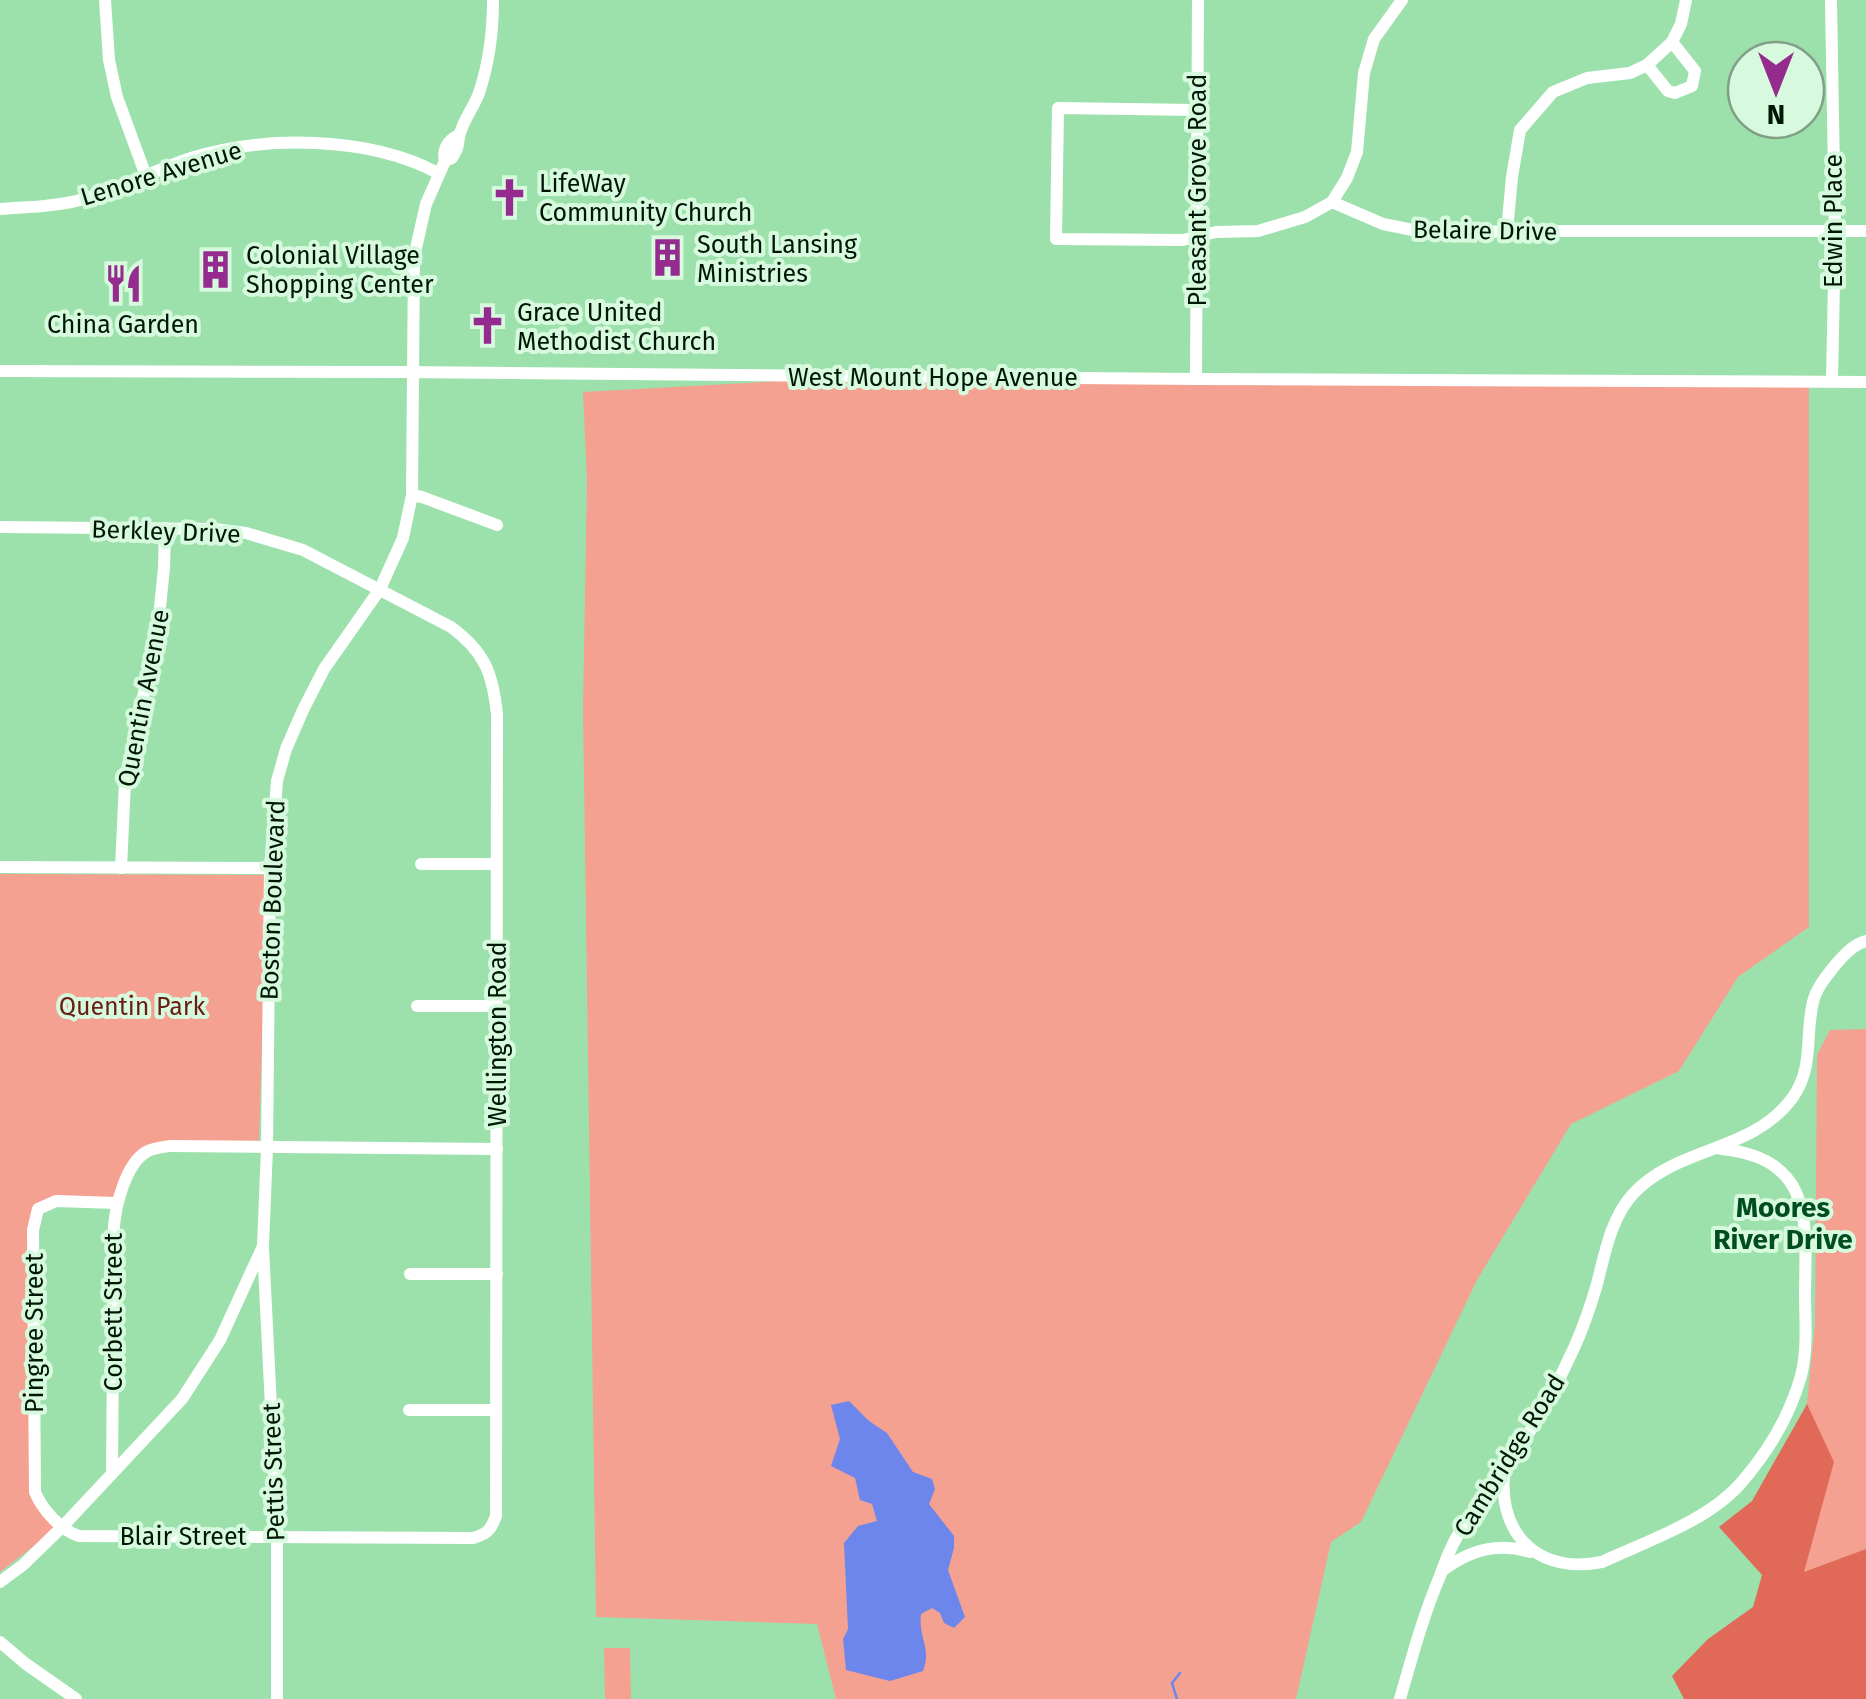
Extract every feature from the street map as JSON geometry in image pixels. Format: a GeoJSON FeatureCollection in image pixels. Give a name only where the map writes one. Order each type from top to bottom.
{"type":"FeatureCollection","features":[{"type":"Feature","properties":{"kind":"street"},"geometry":{"type":"LineString","coordinates":[[105,0],[109,60],[117,97],[146,176]]}},
{"type":"Feature","properties":{"kind":"street","name":"Boston Boulevard"},"geometry":{"type":"LineString","coordinates":[[0,1582],[63,1526],[166,1418],[220,1340],[262,1246],[274,804],[286,749],[303,710],[324,670],[380,590],[403,538],[412,496],[414,257],[422,216],[442,167],[460,145],[459,136],[478,94],[493,25],[493,0]]}},
{"type":"Feature","properties":{"kind":"street","name":"Pleasant Grove Road"},"geometry":{"type":"LineString","coordinates":[[1196,380],[1198,0]]}},
{"type":"Feature","properties":{"kind":"street"},"geometry":{"type":"LineString","coordinates":[[1508,231],[1520,130],[1553,92],[1568,84],[1630,73],[1648,65],[1672,42],[1686,0]]}},
{"type":"Feature","properties":{"kind":"street","name":"Edwin Place"},"geometry":{"type":"LineString","coordinates":[[1831,0],[1835,230],[1832,382]]}},
{"type":"Feature","properties":{"kind":"street"},"geometry":{"type":"LineString","coordinates":[[1196,110],[1058,108],[1056,239],[1183,240],[1216,232],[1258,231],[1305,218],[1332,202],[1357,152],[1364,73],[1374,38],[1399,1]]}},
{"type":"Feature","properties":{"kind":"street"},"geometry":{"type":"LineString","coordinates":[[1648,65],[1668,91],[1675,93],[1692,86],[1692,64],[1672,42]]}},
{"type":"Feature","properties":{"kind":"street","name":"Lenore Avenue"},"geometry":{"type":"LineString","coordinates":[[0,209],[76,201],[193,158],[260,144],[359,148],[442,167]]}},
{"type":"Feature","properties":{"kind":"street","name":"Belaire Drive"},"geometry":{"type":"LineString","coordinates":[[1332,202],[1383,224],[1433,234],[1866,231]]}},
{"type":"Feature","properties":{"kind":"street","name":"West Mount Hope Avenue"},"geometry":{"type":"LineString","coordinates":[[0,372],[1866,382]]}},
{"type":"Feature","properties":{"kind":"street"},"geometry":{"type":"LineString","coordinates":[[412,496],[497,526]]}},
{"type":"Feature","properties":{"kind":"street","name":"Berkley Drive"},"geometry":{"type":"LineString","coordinates":[[0,526],[214,529],[269,538],[303,550],[380,590]]}},
{"type":"Feature","properties":{"kind":"street","name":"Quentin Avenue"},"geometry":{"type":"LineString","coordinates":[[122,868],[125,782],[158,628],[165,528]]}},
{"type":"Feature","properties":{"kind":"street","name":"Wellington Road"},"geometry":{"type":"LineString","coordinates":[[380,590],[467,639],[492,678],[497,715],[496,1516],[485,1534]]}},
{"type":"Feature","properties":{"kind":"street"},"geometry":{"type":"LineString","coordinates":[[421,864],[497,864]]}},
{"type":"Feature","properties":{"kind":"street"},"geometry":{"type":"LineString","coordinates":[[0,866],[270,868]]}},
{"type":"Feature","properties":{"kind":"street","name":"Cambridge Road"},"geometry":{"type":"LineString","coordinates":[[1400,1699],[1419,1630],[1457,1537],[1551,1395],[1576,1344],[1596,1290],[1608,1240],[1624,1206],[1634,1192],[1672,1166],[1719,1148],[1779,1114],[1795,1094],[1807,1069],[1814,998],[1843,956],[1866,941]]}},
{"type":"Feature","properties":{"kind":"street"},"geometry":{"type":"LineString","coordinates":[[418,1006],[496,1006]]}},
{"type":"Feature","properties":{"kind":"street","name":"Corbett Street"},"geometry":{"type":"LineString","coordinates":[[112,1473],[114,1226],[116,1203],[131,1170],[148,1150],[170,1146],[267,1148]]}},
{"type":"Feature","properties":{"kind":"street"},"geometry":{"type":"LineString","coordinates":[[267,1148],[497,1149]]}},
{"type":"Feature","properties":{"kind":"street"},"geometry":{"type":"LineString","coordinates":[[1442,1572],[1456,1560],[1490,1548],[1513,1546],[1571,1565],[1602,1562],[1705,1513],[1738,1487],[1764,1453],[1801,1375],[1805,1350],[1804,1216],[1794,1186],[1773,1165],[1739,1150],[1719,1148]]}},
{"type":"Feature","properties":{"kind":"street","name":"Pingree Street"},"geometry":{"type":"LineString","coordinates":[[63,1526],[40,1506],[35,1492],[33,1230],[38,1210],[56,1201],[116,1203]]}},
{"type":"Feature","properties":{"kind":"street","name":"Pettis Street"},"geometry":{"type":"LineString","coordinates":[[262,1246],[276,1537],[277,1699]]}},
{"type":"Feature","properties":{"kind":"street"},"geometry":{"type":"LineString","coordinates":[[410,1274],[496,1274]]}},
{"type":"Feature","properties":{"kind":"street"},"geometry":{"type":"LineString","coordinates":[[409,1410],[496,1410]]}},
{"type":"Feature","properties":{"kind":"street"},"geometry":{"type":"LineString","coordinates":[[1504,1471],[1502,1490],[1510,1520],[1526,1546],[1538,1554]]}},
{"type":"Feature","properties":{"kind":"street","name":"Blair Street"},"geometry":{"type":"LineString","coordinates":[[63,1526],[78,1536],[473,1538],[485,1534]]}},
{"type":"Feature","properties":{"kind":"street"},"geometry":{"type":"LineString","coordinates":[[0,1642],[76,1699]]}},
{"type":"Feature","properties":{"kind":"green space"},"geometry":{"type":"Polygon","coordinates":[[[852,377],[1809,381],[1809,927],[1738,977],[1679,1071],[1571,1124],[1477,1280],[1361,1522],[1331,1542],[1296,1699],[836,1699],[817,1624],[596,1617],[583,709],[587,481],[583,392],[852,377]]]}},
{"type":"Feature","properties":{"kind":"green space","name":"Quentin Park"},"geometry":{"type":"Polygon","coordinates":[[[0,874],[267,875],[259,1141],[139,1154],[115,1204],[52,1203],[35,1222],[35,1487],[61,1525],[0,1572],[0,874]]]}},
{"type":"Feature","properties":{"kind":"green space"},"geometry":{"type":"Polygon","coordinates":[[[1866,1029],[1866,1699],[1777,1699],[1815,1324],[1817,1055],[1830,1030],[1866,1029]]]}},
{"type":"Feature","properties":{"kind":"green space"},"geometry":{"type":"Polygon","coordinates":[[[604,1648],[630,1648],[631,1699],[605,1699],[604,1648]]]}},
{"type":"Feature","properties":{"kind":"shaded area"},"geometry":{"type":"Polygon","coordinates":[[[1807,1404],[1834,1462],[1804,1572],[1866,1549],[1866,1699],[1684,1699],[1672,1676],[1708,1639],[1753,1607],[1762,1575],[1719,1527],[1752,1501],[1807,1404]]]}},
{"type":"Feature","properties":{"kind":"water"},"geometry":{"type":"Polygon","coordinates":[[[849,1401],[887,1433],[913,1472],[932,1479],[935,1489],[929,1504],[954,1536],[948,1570],[965,1617],[954,1628],[944,1623],[940,1613],[932,1608],[921,1614],[926,1655],[923,1671],[890,1681],[846,1670],[844,1543],[858,1526],[877,1521],[872,1504],[860,1500],[855,1478],[831,1466],[840,1439],[831,1405],[849,1401]]]}},
{"type":"Feature","properties":{"kind":"waterway"},"geometry":{"type":"LineString","coordinates":[[1177,1699],[1172,1683],[1180,1673]]}},
{"type":"Feature","properties":{"kind":"place","name":"LifeWay Community Church"},"geometry":{"type":"Point","coordinates":[509,197]}},
{"type":"Feature","properties":{"kind":"place","name":"South Lansing Ministries"},"geometry":{"type":"Point","coordinates":[667,258]}},
{"type":"Feature","properties":{"kind":"place","name":"Colonial Village Shopping Center"},"geometry":{"type":"Point","coordinates":[216,269]}},
{"type":"Feature","properties":{"kind":"place","name":"China Garden"},"geometry":{"type":"Point","coordinates":[123,283]}},
{"type":"Feature","properties":{"kind":"place","name":"Grace United Methodist Church"},"geometry":{"type":"Point","coordinates":[487,326]}},
{"type":"Feature","properties":{"kind":"district","name":"Moores River Drive"},"geometry":{"type":"Point","coordinates":[1783,1223]}}]}
